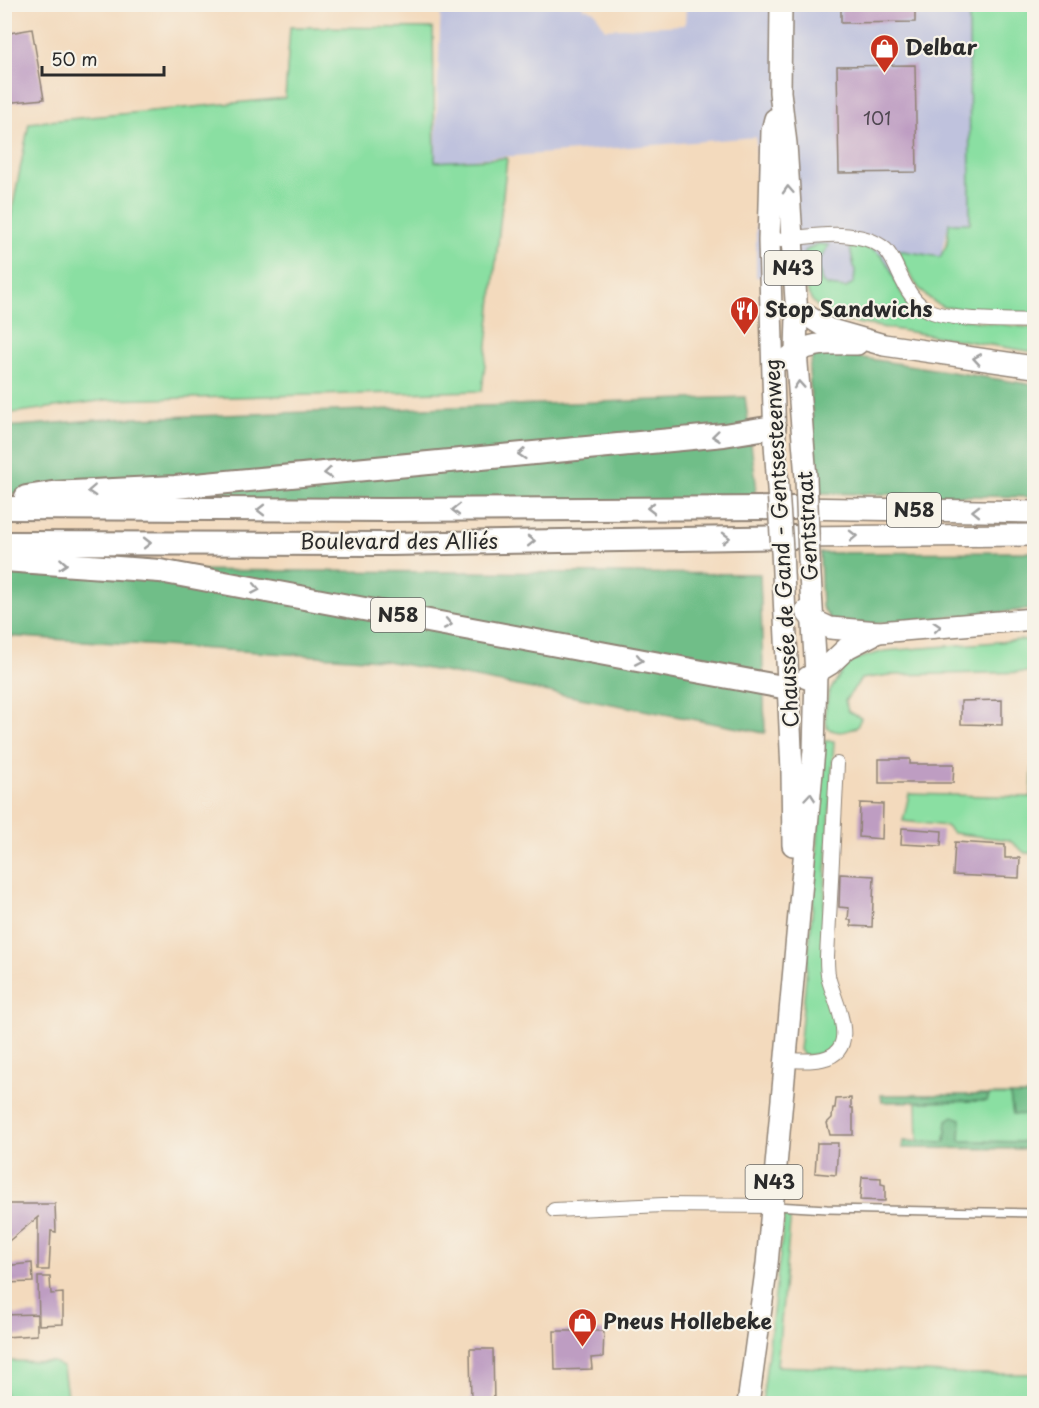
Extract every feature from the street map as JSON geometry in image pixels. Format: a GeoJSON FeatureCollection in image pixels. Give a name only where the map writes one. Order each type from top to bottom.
{"type":"FeatureCollection","features":[{"type":"Feature","properties":{"kind":"highway"},"geometry":{"type":"LineString","coordinates":[[4,501],[52,493],[175,487],[712,436],[785,439]]}},
{"type":"Feature","properties":{"kind":"highway","name":"Boulevard des Alliés"},"geometry":{"type":"LineString","coordinates":[[4,508],[387,510],[793,508]]}},
{"type":"Feature","properties":{"kind":"highway","name":"Boulevard des Alliés"},"geometry":{"type":"LineString","coordinates":[[4,543],[788,544]]}},
{"type":"Feature","properties":{"kind":"highway","name":"N58"},"geometry":{"type":"LineString","coordinates":[[4,560],[160,571],[788,688]]}},
{"type":"Feature","properties":{"kind":"main road","name":"N43"},"geometry":{"type":"LineString","coordinates":[[780,92],[781,4]]}},
{"type":"Feature","properties":{"kind":"main road","name":"Gentstraat"},"geometry":{"type":"LineString","coordinates":[[780,92],[786,144],[796,316],[796,351],[785,439],[806,478],[801,606],[816,674],[814,750],[794,960]]}},
{"type":"Feature","properties":{"kind":"main road","name":"Chaussée de Gand - Gentsesteenweg"},"geometry":{"type":"LineString","coordinates":[[780,92],[772,131],[769,241],[774,380],[785,439],[788,544],[801,606],[788,688],[794,960]]}},
{"type":"Feature","properties":{"kind":"main road"},"geometry":{"type":"LineString","coordinates":[[796,316],[806,315],[828,329],[884,345]]}},
{"type":"Feature","properties":{"kind":"main road"},"geometry":{"type":"LineString","coordinates":[[774,380],[784,362],[796,351],[820,344],[884,345],[1035,367]]}},
{"type":"Feature","properties":{"kind":"main road","name":"N58"},"geometry":{"type":"LineString","coordinates":[[793,508],[1035,512]]}},
{"type":"Feature","properties":{"kind":"main road","name":"N58"},"geometry":{"type":"LineString","coordinates":[[788,544],[1035,535]]}},
{"type":"Feature","properties":{"kind":"main road"},"geometry":{"type":"LineString","coordinates":[[801,606],[830,628],[879,632],[1035,619]]}},
{"type":"Feature","properties":{"kind":"main road"},"geometry":{"type":"LineString","coordinates":[[788,688],[816,674],[847,648],[879,632]]}},
{"type":"Feature","properties":{"kind":"main road","name":"N43"},"geometry":{"type":"LineString","coordinates":[[748,1404],[767,1264],[794,960]]}},
{"type":"Feature","properties":{"kind":"street"},"geometry":{"type":"LineString","coordinates":[[769,241],[836,235],[856,236],[869,240],[886,250],[906,289],[919,304],[929,310],[946,316],[1035,321]]}},
{"type":"Feature","properties":{"kind":"street"},"geometry":{"type":"LineString","coordinates":[[785,1060],[820,1060],[832,1055],[844,1040],[843,1025],[829,978],[827,957],[837,764]]}},
{"type":"Feature","properties":{"kind":"street"},"geometry":{"type":"LineString","coordinates":[[554,1210],[663,1204],[773,1206]]}},
{"type":"Feature","properties":{"kind":"lane"},"geometry":{"type":"LineString","coordinates":[[773,1206],[1035,1213]]}},
{"type":"Feature","properties":{"kind":"shaded area"},"geometry":{"type":"Polygon","coordinates":[[[441,5],[582,5],[594,11],[605,29],[685,25],[686,5],[971,5],[973,226],[949,223],[940,258],[897,251],[902,295],[756,277],[756,137],[435,162],[441,5]]]}},
{"type":"Feature","properties":{"kind":"green space"},"geometry":{"type":"Polygon","coordinates":[[[969,5],[1034,5],[1034,314],[943,307],[920,290],[897,250],[940,257],[947,244],[949,223],[970,223],[969,5]]]}},
{"type":"Feature","properties":{"kind":"green space"},"geometry":{"type":"Polygon","coordinates":[[[290,27],[433,28],[435,162],[507,158],[482,391],[106,400],[5,414],[5,247],[29,123],[285,98],[290,27]]]}},
{"type":"Feature","properties":{"kind":"green space"},"geometry":{"type":"Polygon","coordinates":[[[849,243],[878,253],[891,270],[906,300],[916,310],[975,321],[1034,328],[1034,352],[844,321],[820,309],[813,302],[806,287],[805,251],[817,244],[829,245],[818,262],[822,282],[828,286],[846,288],[854,282],[855,271],[849,243]]]}},
{"type":"Feature","properties":{"kind":"green space"},"geometry":{"type":"Polygon","coordinates":[[[823,354],[850,356],[1034,385],[1034,497],[817,493],[809,369],[813,356],[823,354]]]}},
{"type":"Feature","properties":{"kind":"green space"},"geometry":{"type":"Polygon","coordinates":[[[745,397],[756,483],[753,508],[387,510],[5,493],[5,427],[110,419],[745,397]]]}},
{"type":"Feature","properties":{"kind":"green space"},"geometry":{"type":"Polygon","coordinates":[[[1034,552],[1034,609],[873,624],[831,620],[822,607],[820,553],[1034,552]]]}},
{"type":"Feature","properties":{"kind":"green space"},"geometry":{"type":"Polygon","coordinates":[[[4,569],[760,574],[765,733],[381,660],[5,636],[4,569]]]}},
{"type":"Feature","properties":{"kind":"green space"},"geometry":{"type":"Polygon","coordinates":[[[1034,639],[1034,672],[889,675],[861,679],[845,701],[848,711],[861,718],[857,727],[842,732],[827,728],[825,711],[829,692],[843,670],[853,660],[885,651],[1034,639]]]}},
{"type":"Feature","properties":{"kind":"green space"},"geometry":{"type":"Polygon","coordinates":[[[824,741],[834,741],[823,925],[839,1038],[825,1054],[804,1055],[799,1050],[815,883],[824,741]]]}},
{"type":"Feature","properties":{"kind":"green space"},"geometry":{"type":"Polygon","coordinates":[[[1034,757],[1034,853],[1025,853],[1009,840],[953,833],[946,826],[903,821],[909,794],[1031,797],[1034,757]]]}},
{"type":"Feature","properties":{"kind":"green space"},"geometry":{"type":"Polygon","coordinates":[[[881,1095],[989,1095],[987,1101],[882,1102],[881,1095]]]}},
{"type":"Feature","properties":{"kind":"green space"},"geometry":{"type":"Polygon","coordinates":[[[989,1095],[1010,1095],[1013,1114],[1026,1114],[1024,1142],[960,1141],[947,1121],[945,1142],[918,1141],[917,1102],[987,1101],[989,1095]]]}},
{"type":"Feature","properties":{"kind":"green space"},"geometry":{"type":"Polygon","coordinates":[[[1010,1095],[1034,1095],[1034,1149],[902,1148],[903,1141],[945,1142],[947,1120],[953,1116],[961,1119],[960,1141],[1024,1142],[1026,1115],[1013,1114],[1010,1095]]]}},
{"type":"Feature","properties":{"kind":"green space"},"geometry":{"type":"Polygon","coordinates":[[[791,1212],[777,1366],[970,1374],[1034,1374],[1034,1403],[762,1403],[785,1213],[791,1212]]]}},
{"type":"Feature","properties":{"kind":"green space"},"geometry":{"type":"Polygon","coordinates":[[[5,1361],[54,1362],[63,1368],[68,1403],[5,1403],[5,1361]]]}},
{"type":"Feature","properties":{"kind":"building"},"geometry":{"type":"Polygon","coordinates":[[[841,4],[915,4],[915,22],[841,23],[841,4]]]}},
{"type":"Feature","properties":{"kind":"building"},"geometry":{"type":"Polygon","coordinates":[[[32,29],[44,99],[4,103],[4,34],[32,29]]]}},
{"type":"Feature","properties":{"kind":"building"},"geometry":{"type":"Polygon","coordinates":[[[915,65],[917,172],[839,173],[837,66],[915,65]]]}},
{"type":"Feature","properties":{"kind":"building"},"geometry":{"type":"Polygon","coordinates":[[[1002,700],[1002,725],[961,724],[961,701],[1002,700]]]}},
{"type":"Feature","properties":{"kind":"building"},"geometry":{"type":"Polygon","coordinates":[[[879,759],[910,759],[910,764],[954,764],[953,783],[879,783],[879,759]]]}},
{"type":"Feature","properties":{"kind":"building"},"geometry":{"type":"Polygon","coordinates":[[[860,803],[883,804],[882,839],[859,837],[860,803]]]}},
{"type":"Feature","properties":{"kind":"building"},"geometry":{"type":"Polygon","coordinates":[[[902,828],[942,831],[941,846],[901,844],[902,828]]]}},
{"type":"Feature","properties":{"kind":"building"},"geometry":{"type":"Polygon","coordinates":[[[955,842],[1005,845],[1005,858],[1020,858],[1019,878],[953,875],[955,842]]]}},
{"type":"Feature","properties":{"kind":"building"},"geometry":{"type":"Polygon","coordinates":[[[840,874],[874,876],[872,927],[851,926],[851,920],[848,920],[849,908],[839,907],[840,874]]]}},
{"type":"Feature","properties":{"kind":"building"},"geometry":{"type":"Polygon","coordinates":[[[851,1098],[853,1135],[830,1135],[827,1123],[832,1118],[836,1099],[851,1098]]]}},
{"type":"Feature","properties":{"kind":"building"},"geometry":{"type":"Polygon","coordinates":[[[817,1143],[838,1143],[836,1175],[815,1173],[817,1143]]]}},
{"type":"Feature","properties":{"kind":"building"},"geometry":{"type":"Polygon","coordinates":[[[862,1177],[881,1178],[881,1184],[885,1185],[885,1201],[860,1200],[862,1177]]]}},
{"type":"Feature","properties":{"kind":"building"},"geometry":{"type":"Polygon","coordinates":[[[4,1204],[55,1204],[56,1232],[51,1231],[49,1270],[38,1270],[38,1217],[4,1245],[4,1204]]]}},
{"type":"Feature","properties":{"kind":"building"},"geometry":{"type":"Polygon","coordinates":[[[32,1263],[33,1282],[4,1283],[4,1266],[32,1263]]]}},
{"type":"Feature","properties":{"kind":"building"},"geometry":{"type":"Polygon","coordinates":[[[38,1277],[50,1277],[51,1294],[63,1293],[63,1324],[39,1325],[38,1277]]]}},
{"type":"Feature","properties":{"kind":"building"},"geometry":{"type":"Polygon","coordinates":[[[37,1314],[37,1335],[4,1337],[4,1315],[37,1314]]]}},
{"type":"Feature","properties":{"kind":"building"},"geometry":{"type":"Polygon","coordinates":[[[554,1331],[604,1331],[603,1357],[591,1358],[592,1369],[555,1370],[554,1331]]]}},
{"type":"Feature","properties":{"kind":"building"},"geometry":{"type":"Polygon","coordinates":[[[470,1349],[493,1349],[494,1404],[471,1404],[470,1349]]]}},
{"type":"Feature","properties":{"kind":"place","name":"Delbar"},"geometry":{"type":"Point","coordinates":[884,74]}},
{"type":"Feature","properties":{"kind":"place","name":"Stop Sandwichs"},"geometry":{"type":"Point","coordinates":[744,336]}},
{"type":"Feature","properties":{"kind":"place","name":"Pneus Hollebeke"},"geometry":{"type":"Point","coordinates":[582,1348]}}]}
